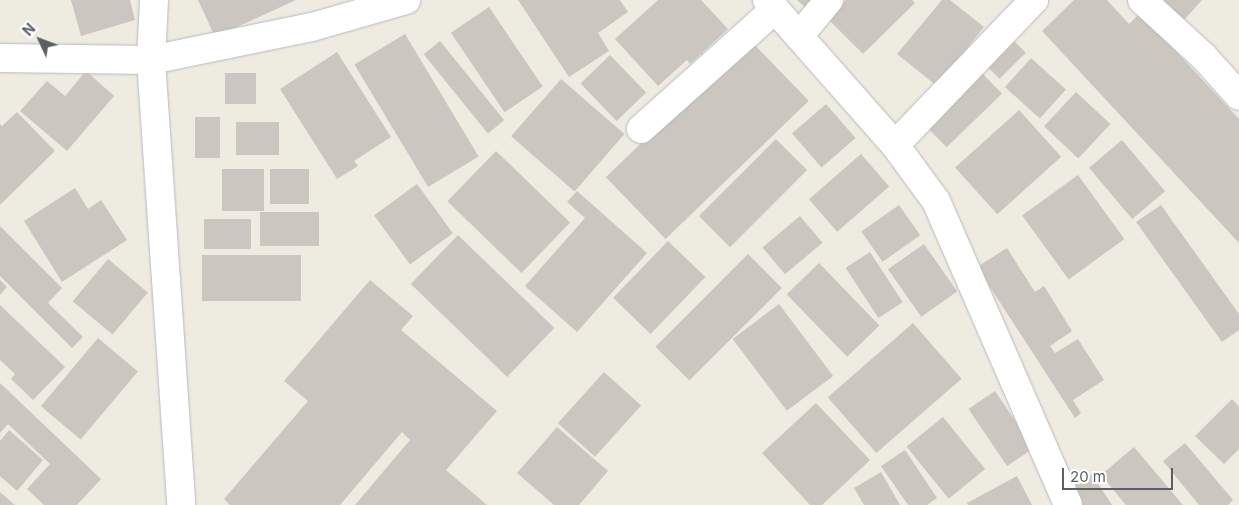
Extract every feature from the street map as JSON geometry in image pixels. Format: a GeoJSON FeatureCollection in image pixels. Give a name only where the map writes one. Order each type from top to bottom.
{"type":"FeatureCollection","features":[{"type":"Feature","properties":{"kind":"street"},"geometry":{"type":"LineString","coordinates":[[154,0],[151,60],[181,505]]}},
{"type":"Feature","properties":{"kind":"street"},"geometry":{"type":"LineString","coordinates":[[0,58],[151,60],[312,27],[406,0]]}},
{"type":"Feature","properties":{"kind":"street"},"geometry":{"type":"LineString","coordinates":[[799,36],[829,0]]}},
{"type":"Feature","properties":{"kind":"street"},"geometry":{"type":"LineString","coordinates":[[894,145],[1034,0]]}},
{"type":"Feature","properties":{"kind":"street"},"geometry":{"type":"LineString","coordinates":[[1142,0],[1204,56],[1239,96]]}},
{"type":"Feature","properties":{"kind":"street"},"geometry":{"type":"LineString","coordinates":[[641,129],[771,4],[894,145],[942,212],[1068,505]]}},
{"type":"Feature","properties":{"kind":"building"},"geometry":{"type":"Polygon","coordinates":[[[71,0],[130,0],[135,20],[81,36],[71,0]]]}},
{"type":"Feature","properties":{"kind":"building"},"geometry":{"type":"Polygon","coordinates":[[[198,0],[296,0],[215,37],[198,0]]]}},
{"type":"Feature","properties":{"kind":"building"},"geometry":{"type":"Polygon","coordinates":[[[518,0],[620,0],[628,12],[598,33],[609,51],[569,77],[518,0]]]}},
{"type":"Feature","properties":{"kind":"building"},"geometry":{"type":"Polygon","coordinates":[[[658,0],[701,0],[728,29],[690,64],[687,60],[658,86],[615,39],[658,0]]]}},
{"type":"Feature","properties":{"kind":"building"},"geometry":{"type":"Polygon","coordinates":[[[797,0],[818,0],[808,10],[797,0]]]}},
{"type":"Feature","properties":{"kind":"building"},"geometry":{"type":"Polygon","coordinates":[[[846,0],[912,0],[915,3],[863,54],[827,18],[846,0]]]}},
{"type":"Feature","properties":{"kind":"building"},"geometry":{"type":"Polygon","coordinates":[[[942,0],[950,0],[984,27],[937,86],[897,54],[942,0]]]}},
{"type":"Feature","properties":{"kind":"building"},"geometry":{"type":"Polygon","coordinates":[[[1074,0],[1107,0],[1129,24],[1140,13],[1239,119],[1239,243],[1042,31],[1074,0]]]}},
{"type":"Feature","properties":{"kind":"building"},"geometry":{"type":"Polygon","coordinates":[[[1161,0],[1202,0],[1184,20],[1161,0]]]}},
{"type":"Feature","properties":{"kind":"building"},"geometry":{"type":"Polygon","coordinates":[[[489,7],[543,87],[505,112],[451,33],[489,7]]]}},
{"type":"Feature","properties":{"kind":"building"},"geometry":{"type":"Polygon","coordinates":[[[1006,33],[1026,53],[1000,79],[980,59],[1006,33]]]}},
{"type":"Feature","properties":{"kind":"building"},"geometry":{"type":"Polygon","coordinates":[[[405,34],[479,157],[428,187],[354,64],[405,34]]]}},
{"type":"Feature","properties":{"kind":"building"},"geometry":{"type":"Polygon","coordinates":[[[749,39],[809,101],[666,239],[606,177],[749,39]]]}},
{"type":"Feature","properties":{"kind":"building"},"geometry":{"type":"Polygon","coordinates":[[[440,41],[504,120],[488,133],[424,54],[440,41]]]}},
{"type":"Feature","properties":{"kind":"building"},"geometry":{"type":"Polygon","coordinates":[[[337,52],[391,137],[354,161],[358,166],[337,179],[280,89],[337,52]]]}},
{"type":"Feature","properties":{"kind":"building"},"geometry":{"type":"Polygon","coordinates":[[[610,55],[646,92],[617,121],[581,83],[610,55]]]}},
{"type":"Feature","properties":{"kind":"building"},"geometry":{"type":"Polygon","coordinates":[[[1031,58],[1066,89],[1040,118],[1005,87],[1031,58]]]}},
{"type":"Feature","properties":{"kind":"building"},"geometry":{"type":"Polygon","coordinates":[[[979,70],[1002,94],[947,147],[924,123],[979,70]]]}},
{"type":"Feature","properties":{"kind":"building"},"geometry":{"type":"Polygon","coordinates":[[[86,71],[114,96],[67,151],[20,111],[47,81],[65,96],[86,71]]]}},
{"type":"Feature","properties":{"kind":"building"},"geometry":{"type":"Polygon","coordinates":[[[225,73],[256,73],[256,104],[225,104],[225,73]]]}},
{"type":"Feature","properties":{"kind":"building"},"geometry":{"type":"Polygon","coordinates":[[[561,79],[624,134],[575,191],[511,136],[561,79]]]}},
{"type":"Feature","properties":{"kind":"building"},"geometry":{"type":"Polygon","coordinates":[[[1076,92],[1110,124],[1078,158],[1044,126],[1076,92]]]}},
{"type":"Feature","properties":{"kind":"building"},"geometry":{"type":"Polygon","coordinates":[[[826,104],[856,138],[822,167],[792,134],[826,104]]]}},
{"type":"Feature","properties":{"kind":"building"},"geometry":{"type":"Polygon","coordinates":[[[1019,110],[1061,157],[997,214],[955,168],[1019,110]]]}},
{"type":"Feature","properties":{"kind":"building"},"geometry":{"type":"Polygon","coordinates":[[[17,112],[55,151],[0,205],[0,124],[2,126],[17,112]]]}},
{"type":"Feature","properties":{"kind":"building"},"geometry":{"type":"Polygon","coordinates":[[[195,117],[220,117],[220,158],[195,158],[195,117]]]}},
{"type":"Feature","properties":{"kind":"building"},"geometry":{"type":"Polygon","coordinates":[[[236,122],[279,122],[279,155],[236,155],[236,122]]]}},
{"type":"Feature","properties":{"kind":"building"},"geometry":{"type":"Polygon","coordinates":[[[776,139],[807,170],[730,247],[699,216],[776,139]]]}},
{"type":"Feature","properties":{"kind":"building"},"geometry":{"type":"Polygon","coordinates":[[[1122,140],[1165,191],[1132,219],[1089,168],[1122,140]]]}},
{"type":"Feature","properties":{"kind":"building"},"geometry":{"type":"Polygon","coordinates":[[[496,151],[570,223],[521,273],[447,201],[496,151]]]}},
{"type":"Feature","properties":{"kind":"building"},"geometry":{"type":"Polygon","coordinates":[[[861,154],[889,186],[837,232],[809,199],[861,154]]]}},
{"type":"Feature","properties":{"kind":"building"},"geometry":{"type":"Polygon","coordinates":[[[222,169],[264,169],[264,211],[222,211],[222,169]]]}},
{"type":"Feature","properties":{"kind":"building"},"geometry":{"type":"Polygon","coordinates":[[[270,169],[309,169],[309,204],[270,204],[270,169]]]}},
{"type":"Feature","properties":{"kind":"building"},"geometry":{"type":"Polygon","coordinates":[[[1078,175],[1124,239],[1069,279],[1022,216],[1078,175]]]}},
{"type":"Feature","properties":{"kind":"building"},"geometry":{"type":"Polygon","coordinates":[[[417,184],[453,233],[410,265],[374,215],[417,184]]]}},
{"type":"Feature","properties":{"kind":"building"},"geometry":{"type":"Polygon","coordinates":[[[75,188],[88,209],[101,200],[127,240],[62,282],[24,221],[75,188]]]}},
{"type":"Feature","properties":{"kind":"building"},"geometry":{"type":"Polygon","coordinates":[[[577,191],[647,253],[577,332],[525,286],[585,218],[567,202],[577,191]]]}},
{"type":"Feature","properties":{"kind":"building"},"geometry":{"type":"Polygon","coordinates":[[[899,205],[920,235],[883,262],[861,231],[899,205]]]}},
{"type":"Feature","properties":{"kind":"building"},"geometry":{"type":"Polygon","coordinates":[[[1161,205],[1239,314],[1239,330],[1222,342],[1136,222],[1161,205]]]}},
{"type":"Feature","properties":{"kind":"building"},"geometry":{"type":"Polygon","coordinates":[[[260,212],[319,212],[319,246],[260,246],[260,212]]]}},
{"type":"Feature","properties":{"kind":"building"},"geometry":{"type":"Polygon","coordinates":[[[800,216],[822,243],[785,274],[762,247],[800,216]]]}},
{"type":"Feature","properties":{"kind":"building"},"geometry":{"type":"Polygon","coordinates":[[[204,219],[251,219],[251,249],[204,249],[204,219]]]}},
{"type":"Feature","properties":{"kind":"building"},"geometry":{"type":"Polygon","coordinates":[[[0,226],[62,288],[48,303],[83,337],[72,348],[0,276],[0,226]]]}},
{"type":"Feature","properties":{"kind":"building"},"geometry":{"type":"Polygon","coordinates":[[[458,235],[554,328],[507,377],[411,284],[458,235]]]}},
{"type":"Feature","properties":{"kind":"building"},"geometry":{"type":"Polygon","coordinates":[[[668,241],[705,277],[651,334],[613,298],[668,241]]]}},
{"type":"Feature","properties":{"kind":"building"},"geometry":{"type":"Polygon","coordinates":[[[924,244],[957,292],[921,317],[888,269],[924,244]]]}},
{"type":"Feature","properties":{"kind":"building"},"geometry":{"type":"Polygon","coordinates":[[[1007,248],[1035,292],[1044,286],[1072,331],[1050,346],[1055,353],[1078,339],[1104,380],[1073,400],[1081,413],[1075,418],[977,267],[1007,248]]]}},
{"type":"Feature","properties":{"kind":"building"},"geometry":{"type":"Polygon","coordinates":[[[870,252],[903,302],[878,318],[846,268],[870,252]]]}},
{"type":"Feature","properties":{"kind":"building"},"geometry":{"type":"Polygon","coordinates":[[[748,254],[782,288],[689,381],[655,347],[748,254]]]}},
{"type":"Feature","properties":{"kind":"building"},"geometry":{"type":"Polygon","coordinates":[[[202,255],[301,255],[301,301],[202,301],[202,255]]]}},
{"type":"Feature","properties":{"kind":"building"},"geometry":{"type":"Polygon","coordinates":[[[108,259],[148,292],[112,335],[73,301],[108,259]]]}},
{"type":"Feature","properties":{"kind":"building"},"geometry":{"type":"Polygon","coordinates":[[[819,263],[879,326],[847,357],[787,294],[819,263]]]}},
{"type":"Feature","properties":{"kind":"building"},"geometry":{"type":"Polygon","coordinates":[[[0,280],[7,287],[0,295],[0,280]]]}},
{"type":"Feature","properties":{"kind":"building"},"geometry":{"type":"Polygon","coordinates":[[[370,280],[413,316],[401,330],[497,411],[446,470],[487,505],[355,505],[410,440],[402,432],[340,505],[230,505],[224,499],[308,401],[284,381],[370,280]]]}},
{"type":"Feature","properties":{"kind":"building"},"geometry":{"type":"Polygon","coordinates":[[[779,304],[833,376],[787,411],[733,339],[779,304]]]}},
{"type":"Feature","properties":{"kind":"building"},"geometry":{"type":"Polygon","coordinates":[[[0,305],[65,367],[33,400],[11,379],[15,374],[0,360],[0,305]]]}},
{"type":"Feature","properties":{"kind":"building"},"geometry":{"type":"Polygon","coordinates":[[[913,323],[962,379],[876,453],[828,397],[913,323]]]}},
{"type":"Feature","properties":{"kind":"building"},"geometry":{"type":"Polygon","coordinates":[[[98,338],[138,371],[81,440],[41,406],[98,338]]]}},
{"type":"Feature","properties":{"kind":"building"},"geometry":{"type":"Polygon","coordinates":[[[604,372],[641,405],[595,457],[558,423],[604,372]]]}},
{"type":"Feature","properties":{"kind":"building"},"geometry":{"type":"Polygon","coordinates":[[[0,383],[101,479],[77,505],[44,505],[27,489],[50,464],[8,424],[0,433],[0,383]]]}},
{"type":"Feature","properties":{"kind":"building"},"geometry":{"type":"Polygon","coordinates":[[[995,391],[1034,448],[1007,466],[968,409],[995,391]]]}},
{"type":"Feature","properties":{"kind":"building"},"geometry":{"type":"Polygon","coordinates":[[[1232,399],[1239,407],[1239,449],[1224,464],[1195,436],[1232,399]]]}},
{"type":"Feature","properties":{"kind":"building"},"geometry":{"type":"Polygon","coordinates":[[[816,403],[870,460],[822,505],[810,505],[762,453],[816,403]]]}},
{"type":"Feature","properties":{"kind":"building"},"geometry":{"type":"Polygon","coordinates":[[[943,417],[985,469],[949,499],[906,447],[943,417]]]}},
{"type":"Feature","properties":{"kind":"building"},"geometry":{"type":"Polygon","coordinates":[[[557,427],[608,471],[579,505],[554,505],[517,473],[557,427]]]}},
{"type":"Feature","properties":{"kind":"building"},"geometry":{"type":"Polygon","coordinates":[[[9,430],[43,460],[17,491],[0,476],[0,441],[9,430]]]}},
{"type":"Feature","properties":{"kind":"building"},"geometry":{"type":"Polygon","coordinates":[[[1185,443],[1233,500],[1228,505],[1199,505],[1163,461],[1185,443]]]}},
{"type":"Feature","properties":{"kind":"building"},"geometry":{"type":"Polygon","coordinates":[[[1134,447],[1183,505],[1126,505],[1101,475],[1134,447]]]}},
{"type":"Feature","properties":{"kind":"building"},"geometry":{"type":"Polygon","coordinates":[[[905,450],[937,498],[927,505],[908,505],[881,466],[905,450]]]}},
{"type":"Feature","properties":{"kind":"building"},"geometry":{"type":"Polygon","coordinates":[[[881,472],[900,505],[864,505],[854,488],[881,472]]]}},
{"type":"Feature","properties":{"kind":"building"},"geometry":{"type":"Polygon","coordinates":[[[1092,474],[1112,505],[1080,505],[1070,489],[1092,474]]]}},
{"type":"Feature","properties":{"kind":"building"},"geometry":{"type":"Polygon","coordinates":[[[1017,476],[1032,505],[968,505],[967,503],[1017,476]]]}},
{"type":"Feature","properties":{"kind":"building"},"geometry":{"type":"Polygon","coordinates":[[[0,492],[15,505],[0,505],[0,492]]]}}]}
